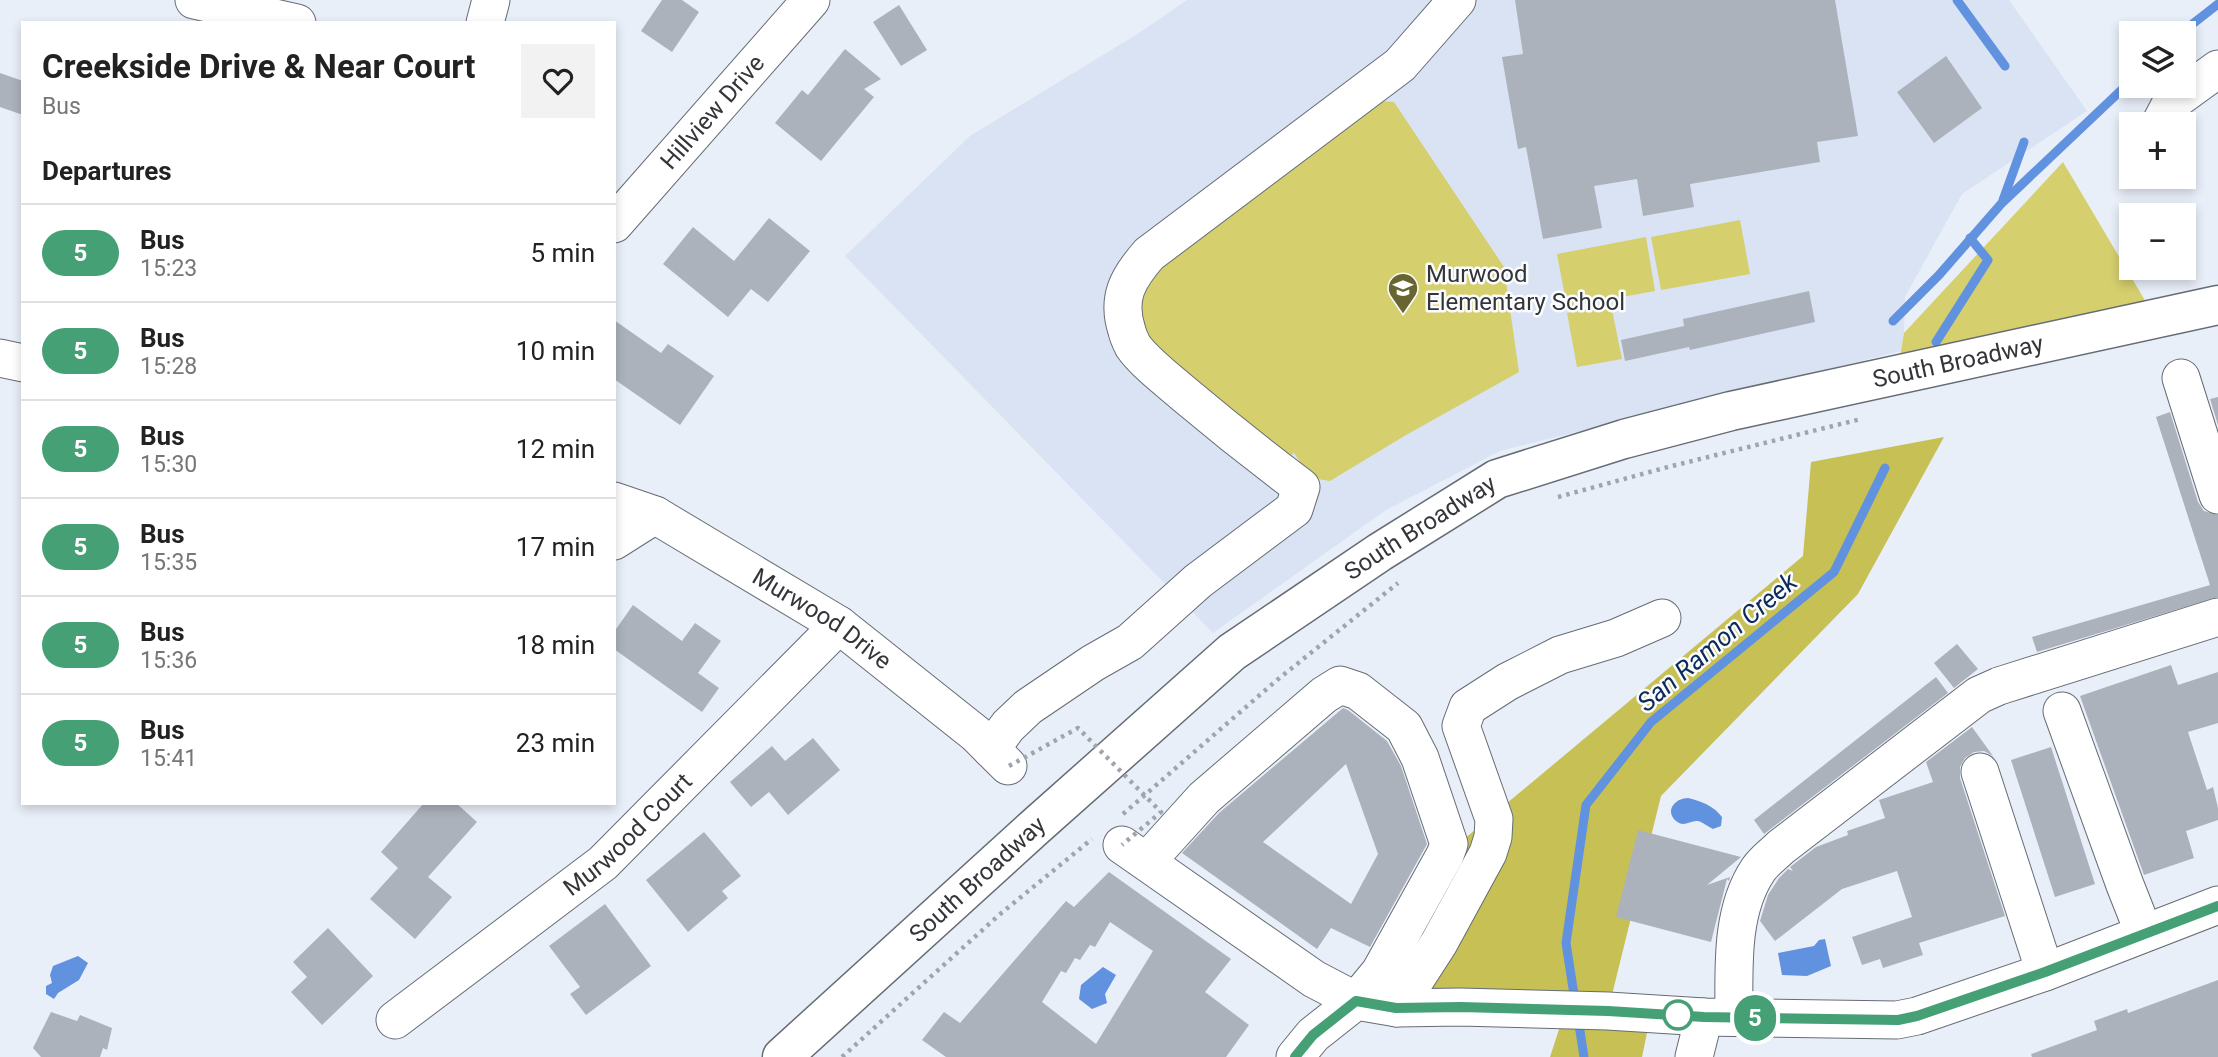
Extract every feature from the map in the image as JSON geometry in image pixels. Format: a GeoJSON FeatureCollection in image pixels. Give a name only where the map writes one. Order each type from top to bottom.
{"type":"FeatureCollection","features":[{"type":"Feature","properties":{"kind":"main road","name":"South Broadway"},"geometry":{"type":"LineString","coordinates":[[782,1057],[1232,652],[1380,552],[1497,479],[1624,439],[1731,411],[2218,305]]}},
{"type":"Feature","properties":{"kind":"street"},"geometry":{"type":"LineString","coordinates":[[194,0],[288,21]]}},
{"type":"Feature","properties":{"kind":"street"},"geometry":{"type":"LineString","coordinates":[[486,21],[491,0]]}},
{"type":"Feature","properties":{"kind":"street","name":"Hillview Drive"},"geometry":{"type":"LineString","coordinates":[[616,222],[811,0]]}},
{"type":"Feature","properties":{"kind":"street"},"geometry":{"type":"LineString","coordinates":[[1000,758],[1008,726],[1028,707],[1093,663],[1130,642],[1198,580],[1294,509],[1301,487],[1226,429],[1133,346],[1126,329],[1123,306],[1125,286],[1132,273],[1149,254],[1400,65],[1457,0]]}},
{"type":"Feature","properties":{"kind":"street"},"geometry":{"type":"LineString","coordinates":[[2166,112],[2171,103],[2218,69]]}},
{"type":"Feature","properties":{"kind":"street"},"geometry":{"type":"LineString","coordinates":[[0,358],[21,363]]}},
{"type":"Feature","properties":{"kind":"street"},"geometry":{"type":"LineString","coordinates":[[2181,378],[2218,495]]}},
{"type":"Feature","properties":{"kind":"street","name":"Murwood Drive"},"geometry":{"type":"LineString","coordinates":[[616,502],[655,515],[839,625],[976,734],[1000,758]]}},
{"type":"Feature","properties":{"kind":"street"},"geometry":{"type":"LineString","coordinates":[[616,540],[655,515]]}},
{"type":"Feature","properties":{"kind":"street"},"geometry":{"type":"LineString","coordinates":[[1694,1057],[1719,1017],[1743,903],[1759,869],[1781,847],[1979,695],[1999,686],[2218,617]]}},
{"type":"Feature","properties":{"kind":"street"},"geometry":{"type":"LineString","coordinates":[[1396,1008],[1439,943],[1488,853],[1493,837],[1494,819],[1461,726],[1468,707],[1507,682],[1560,655],[1616,638],[1662,618]]}},
{"type":"Feature","properties":{"kind":"street","name":"Murwood Court"},"geometry":{"type":"LineString","coordinates":[[396,1020],[603,863],[839,625]]}},
{"type":"Feature","properties":{"kind":"street"},"geometry":{"type":"LineString","coordinates":[[1122,847],[1204,798],[1324,695],[1340,685],[1358,691],[1404,727],[1420,758],[1449,844],[1380,972],[1356,1001],[1313,1035],[1295,1057]]}},
{"type":"Feature","properties":{"kind":"street"},"geometry":{"type":"LineString","coordinates":[[2062,711],[2144,933]]}},
{"type":"Feature","properties":{"kind":"street"},"geometry":{"type":"LineString","coordinates":[[1980,772],[2045,972]]}},
{"type":"Feature","properties":{"kind":"street"},"geometry":{"type":"LineString","coordinates":[[1122,847],[1156,880],[1309,991]]}},
{"type":"Feature","properties":{"kind":"street"},"geometry":{"type":"LineString","coordinates":[[1122,847],[1314,979],[1356,1001],[1396,1008],[1460,1007],[1719,1017],[1898,1020],[2045,972],[2218,905]]}},
{"type":"Feature","properties":{"kind":"path"},"geometry":{"type":"LineString","coordinates":[[1547,500],[1874,416]]}},
{"type":"Feature","properties":{"kind":"path"},"geometry":{"type":"LineString","coordinates":[[1122,847],[1182,765],[1277,680],[1401,580]]}},
{"type":"Feature","properties":{"kind":"path"},"geometry":{"type":"LineString","coordinates":[[842,1057],[999,915],[1122,847],[1161,812],[1078,728],[1000,758]]}},
{"type":"Feature","properties":{"kind":"shaded area","name":"Murwood Elementary School"},"geometry":{"type":"Polygon","coordinates":[[[1187,0],[2009,0],[2087,111],[1962,194],[1905,297],[1901,351],[1500,451],[1386,510],[1213,633],[845,256],[970,136],[1139,33],[1187,0]]]}},
{"type":"Feature","properties":{"kind":"shaded area"},"geometry":{"type":"Polygon","coordinates":[[[1381,101],[1394,102],[1504,267],[1519,372],[1330,481],[1311,478],[1294,453],[1280,464],[1139,355],[1129,284],[1381,101]]]}},
{"type":"Feature","properties":{"kind":"shaded area"},"geometry":{"type":"Polygon","coordinates":[[[2063,162],[2119,257],[2119,280],[2133,280],[2156,319],[1897,374],[1904,333],[2063,162]]]}},
{"type":"Feature","properties":{"kind":"shaded area"},"geometry":{"type":"Polygon","coordinates":[[[1740,220],[1750,274],[1661,290],[1651,237],[1740,220]]]}},
{"type":"Feature","properties":{"kind":"shaded area"},"geometry":{"type":"Polygon","coordinates":[[[1646,237],[1655,291],[1567,307],[1557,254],[1646,237]]]}},
{"type":"Feature","properties":{"kind":"shaded area"},"geometry":{"type":"Polygon","coordinates":[[[1611,305],[1622,359],[1577,367],[1567,313],[1611,305]]]}},
{"type":"Feature","properties":{"kind":"shaded area"},"geometry":{"type":"Polygon","coordinates":[[[1944,437],[1858,594],[1661,796],[1608,1011],[1651,1014],[1642,1057],[1550,1057],[1565,1011],[1460,1007],[1380,972],[1445,855],[1803,556],[1811,462],[1944,437]]]}},
{"type":"Feature","properties":{"kind":"water"},"geometry":{"type":"Polygon","coordinates":[[[1688,798],[1715,810],[1722,817],[1721,826],[1713,829],[1698,821],[1682,824],[1676,821],[1671,813],[1673,805],[1688,798]]]}},
{"type":"Feature","properties":{"kind":"water"},"geometry":{"type":"Polygon","coordinates":[[[1825,939],[1831,966],[1807,976],[1782,975],[1778,953],[1814,946],[1819,940],[1825,939]]]}},
{"type":"Feature","properties":{"kind":"water"},"geometry":{"type":"Polygon","coordinates":[[[78,956],[88,963],[79,980],[58,993],[54,999],[46,994],[46,986],[52,983],[50,975],[53,966],[78,956]]]}},
{"type":"Feature","properties":{"kind":"water"},"geometry":{"type":"Polygon","coordinates":[[[1103,967],[1116,975],[1105,994],[1107,1003],[1092,1009],[1079,999],[1081,985],[1103,967]]]}},
{"type":"Feature","properties":{"kind":"building"},"geometry":{"type":"Polygon","coordinates":[[[662,0],[682,0],[699,12],[672,52],[641,31],[662,0]]]}},
{"type":"Feature","properties":{"kind":"building"},"geometry":{"type":"Polygon","coordinates":[[[1515,0],[1835,0],[1858,136],[1817,142],[1820,162],[1690,184],[1694,207],[1643,216],[1637,179],[1594,186],[1602,228],[1543,239],[1526,147],[1518,149],[1502,57],[1523,54],[1515,0]]]}},
{"type":"Feature","properties":{"kind":"building"},"geometry":{"type":"Polygon","coordinates":[[[899,5],[927,50],[901,66],[873,22],[899,5]]]}},
{"type":"Feature","properties":{"kind":"building"},"geometry":{"type":"Polygon","coordinates":[[[845,49],[881,79],[864,89],[874,97],[821,161],[775,123],[802,90],[808,95],[845,49]]]}},
{"type":"Feature","properties":{"kind":"building"},"geometry":{"type":"Polygon","coordinates":[[[1946,56],[1982,108],[1934,143],[1897,92],[1946,56]]]}},
{"type":"Feature","properties":{"kind":"building"},"geometry":{"type":"Polygon","coordinates":[[[0,73],[21,80],[21,114],[0,107],[0,73]]]}},
{"type":"Feature","properties":{"kind":"building"},"geometry":{"type":"Polygon","coordinates":[[[769,218],[810,251],[768,302],[751,289],[728,317],[663,264],[693,227],[734,261],[769,218]]]}},
{"type":"Feature","properties":{"kind":"building"},"geometry":{"type":"Polygon","coordinates":[[[1809,291],[1815,322],[1690,350],[1689,347],[1625,361],[1621,340],[1684,326],[1683,319],[1809,291]]]}},
{"type":"Feature","properties":{"kind":"building"},"geometry":{"type":"Polygon","coordinates":[[[616,321],[661,353],[668,344],[714,376],[680,425],[616,380],[616,321]]]}},
{"type":"Feature","properties":{"kind":"building"},"geometry":{"type":"Polygon","coordinates":[[[2218,397],[2218,425],[2210,399],[2218,397]]]}},
{"type":"Feature","properties":{"kind":"building"},"geometry":{"type":"Polygon","coordinates":[[[2170,412],[2198,502],[2204,511],[2218,515],[2218,597],[2037,652],[2032,637],[2210,585],[2156,417],[2170,412]]]}},
{"type":"Feature","properties":{"kind":"building"},"geometry":{"type":"Polygon","coordinates":[[[633,605],[682,641],[695,623],[721,641],[698,673],[719,688],[702,712],[616,650],[616,629],[633,605]]]}},
{"type":"Feature","properties":{"kind":"building"},"geometry":{"type":"Polygon","coordinates":[[[1957,644],[1978,669],[1954,688],[1934,663],[1957,644]]]}},
{"type":"Feature","properties":{"kind":"building"},"geometry":{"type":"Polygon","coordinates":[[[2171,665],[2178,685],[2218,672],[2218,723],[2188,732],[2207,790],[2213,787],[2218,820],[2186,831],[2194,858],[2144,875],[2080,696],[2171,665]]]}},
{"type":"Feature","properties":{"kind":"building"},"geometry":{"type":"Polygon","coordinates":[[[1936,677],[1948,693],[1764,834],[1754,820],[1936,677]]]}},
{"type":"Feature","properties":{"kind":"building"},"geometry":{"type":"Polygon","coordinates":[[[1343,708],[1387,741],[1401,766],[1427,844],[1370,947],[1331,928],[1317,949],[1182,853],[1219,813],[1343,708]],[[1346,764],[1263,842],[1351,904],[1378,854],[1346,764]]]}},
{"type":"Feature","properties":{"kind":"building"},"geometry":{"type":"Polygon","coordinates":[[[1972,727],[1993,756],[1984,751],[1974,752],[1965,758],[1960,767],[1960,778],[2005,916],[1919,943],[1923,955],[1883,968],[1880,959],[1862,965],[1852,937],[1912,917],[1897,871],[1842,889],[1775,941],[1760,921],[1768,895],[1779,878],[1788,869],[1793,871],[1790,867],[1816,847],[1848,835],[1847,831],[1885,818],[1879,800],[1933,782],[1926,762],[1972,727]]]}},
{"type":"Feature","properties":{"kind":"building"},"geometry":{"type":"Polygon","coordinates":[[[813,738],[840,770],[788,815],[769,792],[751,807],[730,782],[772,746],[785,761],[813,738]]]}},
{"type":"Feature","properties":{"kind":"building"},"geometry":{"type":"Polygon","coordinates":[[[2051,747],[2095,884],[2055,897],[2011,760],[2051,747]]]}},
{"type":"Feature","properties":{"kind":"building"},"geometry":{"type":"Polygon","coordinates":[[[422,805],[458,805],[477,822],[428,877],[452,897],[415,939],[370,899],[398,868],[381,852],[422,805]]]}},
{"type":"Feature","properties":{"kind":"building"},"geometry":{"type":"Polygon","coordinates":[[[1638,830],[1741,857],[1707,885],[1730,877],[1729,881],[1727,879],[1711,942],[1616,917],[1638,830]]]}},
{"type":"Feature","properties":{"kind":"building"},"geometry":{"type":"Polygon","coordinates":[[[704,832],[741,876],[722,891],[728,898],[688,932],[646,880],[704,832]]]}},
{"type":"Feature","properties":{"kind":"building"},"geometry":{"type":"Polygon","coordinates":[[[1109,872],[1231,959],[1205,992],[1249,1025],[1226,1057],[946,1057],[922,1040],[944,1012],[960,1023],[1066,901],[1074,907],[1109,872]],[[1110,922],[1095,947],[1090,945],[1080,960],[1075,958],[1066,973],[1061,971],[1042,1002],[1096,1044],[1153,951],[1110,922]]]}},
{"type":"Feature","properties":{"kind":"building"},"geometry":{"type":"Polygon","coordinates":[[[605,904],[651,966],[586,1015],[570,994],[580,987],[549,946],[605,904]]]}},
{"type":"Feature","properties":{"kind":"building"},"geometry":{"type":"Polygon","coordinates":[[[328,928],[373,976],[322,1025],[291,992],[307,977],[293,962],[328,928]]]}},
{"type":"Feature","properties":{"kind":"building"},"geometry":{"type":"Polygon","coordinates":[[[2218,980],[2218,1057],[2032,1057],[2031,1054],[2097,1030],[2094,1021],[2127,1009],[2128,1013],[2218,980]]]}},
{"type":"Feature","properties":{"kind":"building"},"geometry":{"type":"Polygon","coordinates":[[[51,1012],[77,1021],[80,1015],[112,1028],[107,1050],[103,1048],[100,1057],[41,1057],[33,1048],[51,1012]]]}},
{"type":"Feature","properties":{"kind":"waterway"},"geometry":{"type":"LineString","coordinates":[[1957,0],[2005,66]]}},
{"type":"Feature","properties":{"kind":"waterway","name":"San Ramon Creek"},"geometry":{"type":"LineString","coordinates":[[2196,21],[2218,4]]}},
{"type":"Feature","properties":{"kind":"waterway","name":"San Ramon Creek"},"geometry":{"type":"LineString","coordinates":[[1893,321],[1939,275],[2001,204],[2119,92]]}},
{"type":"Feature","properties":{"kind":"waterway"},"geometry":{"type":"LineString","coordinates":[[2003,200],[2024,142]]}},
{"type":"Feature","properties":{"kind":"waterway","name":"San Ramon Creek"},"geometry":{"type":"LineString","coordinates":[[1936,342],[1988,260],[1970,238]]}},
{"type":"Feature","properties":{"kind":"waterway","name":"San Ramon Creek"},"geometry":{"type":"LineString","coordinates":[[1575,1001],[1566,943],[1586,805],[1651,722],[1834,572],[1885,468]]}},
{"type":"Feature","properties":{"kind":"waterway","name":"San Ramon Creek"},"geometry":{"type":"LineString","coordinates":[[1578,1018],[1584,1057]]}},
{"type":"Feature","properties":{"kind":"bus line","name":"5"},"geometry":{"type":"LineString","coordinates":[[1295,1057],[1313,1035],[1356,1001],[1396,1008],[1460,1007],[1704,1017],[1898,1020],[2045,972],[2218,906]]}},
{"type":"Feature","properties":{"kind":"place","name":"Murwood Elementary School"},"geometry":{"type":"Point","coordinates":[1403,315]}}]}
